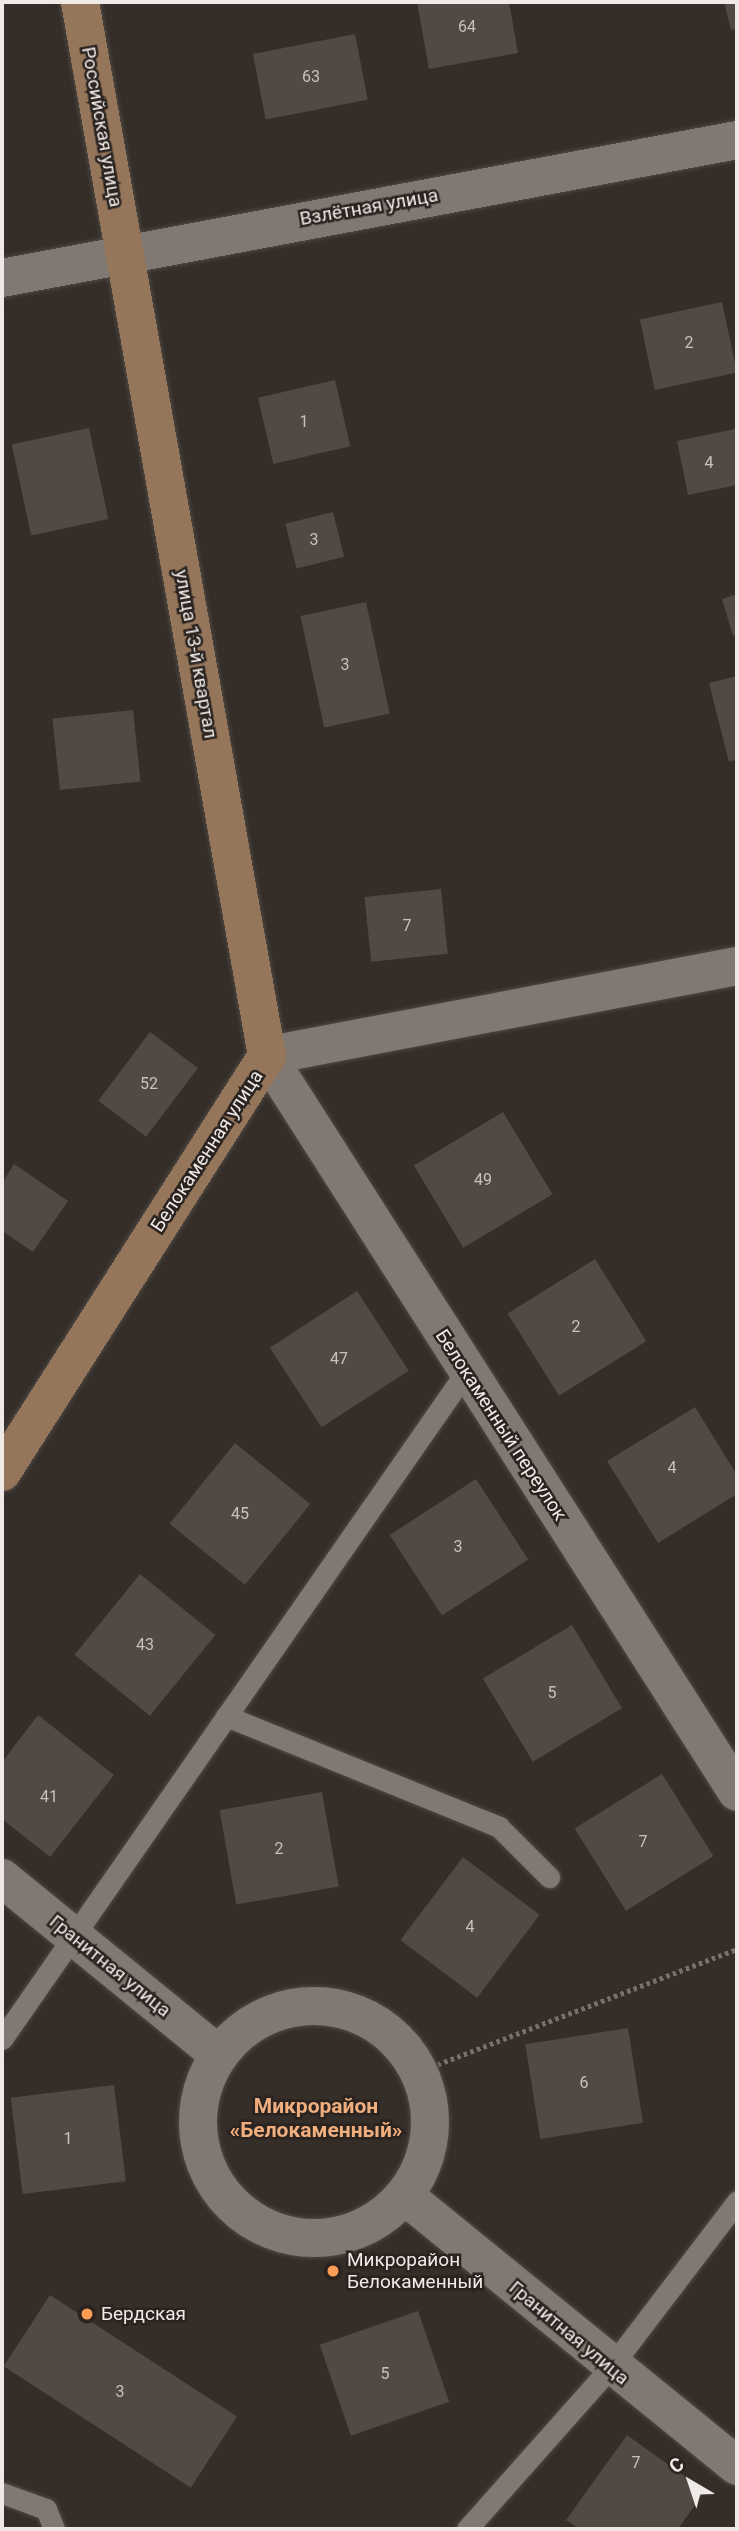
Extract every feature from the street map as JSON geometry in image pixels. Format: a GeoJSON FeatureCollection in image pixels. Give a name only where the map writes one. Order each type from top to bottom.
{"type":"FeatureCollection","features":[{"type":"Feature","properties":{"kind":"street","name":"Российская улица"},"geometry":{"type":"LineString","coordinates":[[80,2],[125,252]]}},
{"type":"Feature","properties":{"kind":"street","name":"Взлётная улица"},"geometry":{"type":"LineString","coordinates":[[2,278],[125,252],[737,140]]}},
{"type":"Feature","properties":{"kind":"street","name":"улица 13-й квартал"},"geometry":{"type":"LineString","coordinates":[[125,252],[267,1056]]}},
{"type":"Feature","properties":{"kind":"street","name":"Белокаменная улица"},"geometry":{"type":"LineString","coordinates":[[2,1472],[267,1056],[737,966]]}},
{"type":"Feature","properties":{"kind":"street","name":"Белокаменный переулок"},"geometry":{"type":"LineString","coordinates":[[267,1056],[466,1372],[737,1792]]}},
{"type":"Feature","properties":{"kind":"street","name":"Гранитная улица"},"geometry":{"type":"LineString","coordinates":[[2,1878],[218,2054]]}},
{"type":"Feature","properties":{"kind":"street"},"geometry":{"type":"LineString","coordinates":[[292,2006],[337,2007],[379,2024],[407,2051],[418,2072],[432,2124],[425,2162],[405,2196],[365,2228],[315,2240],[265,2229],[224,2198],[200,2153],[198,2102],[218,2054],[250,2023],[292,2006]]}},
{"type":"Feature","properties":{"kind":"street","name":"Гранитная улица"},"geometry":{"type":"LineString","coordinates":[[405,2196],[610,2368],[737,2466]]}},
{"type":"Feature","properties":{"kind":"lane"},"geometry":{"type":"LineString","coordinates":[[2,2039],[466,1372]]}},
{"type":"Feature","properties":{"kind":"lane"},"geometry":{"type":"LineString","coordinates":[[226,1716],[499,1827],[549,1877]]}},
{"type":"Feature","properties":{"kind":"lane"},"geometry":{"type":"LineString","coordinates":[[467,2529],[610,2368],[737,2201]]}},
{"type":"Feature","properties":{"kind":"lane"},"geometry":{"type":"LineString","coordinates":[[2,2493],[47,2509],[54,2529]]}},
{"type":"Feature","properties":{"kind":"path"},"geometry":{"type":"LineString","coordinates":[[418,2072],[737,1949]]}},
{"type":"Feature","properties":{"kind":"building"},"geometry":{"type":"Polygon","coordinates":[[[417,2],[509,2],[518,53],[429,69],[417,2]]]}},
{"type":"Feature","properties":{"kind":"building"},"geometry":{"type":"Polygon","coordinates":[[[724,2],[737,2],[737,29],[731,30],[724,2]]]}},
{"type":"Feature","properties":{"kind":"building"},"geometry":{"type":"Polygon","coordinates":[[[355,34],[368,100],[266,120],[253,54],[355,34]]]}},
{"type":"Feature","properties":{"kind":"building"},"geometry":{"type":"Polygon","coordinates":[[[722,302],[737,372],[655,390],[640,319],[722,302]]]}},
{"type":"Feature","properties":{"kind":"building"},"geometry":{"type":"Polygon","coordinates":[[[335,380],[350,446],[273,464],[258,398],[335,380]]]}},
{"type":"Feature","properties":{"kind":"building"},"geometry":{"type":"Polygon","coordinates":[[[89,428],[108,519],[31,535],[12,444],[89,428]]]}},
{"type":"Feature","properties":{"kind":"building"},"geometry":{"type":"Polygon","coordinates":[[[735,429],[737,485],[688,495],[677,441],[735,429]]]}},
{"type":"Feature","properties":{"kind":"building"},"geometry":{"type":"Polygon","coordinates":[[[333,512],[344,557],[297,568],[285,524],[333,512]]]}},
{"type":"Feature","properties":{"kind":"building"},"geometry":{"type":"Polygon","coordinates":[[[737,594],[737,635],[733,636],[722,599],[737,594]]]}},
{"type":"Feature","properties":{"kind":"building"},"geometry":{"type":"Polygon","coordinates":[[[366,602],[390,714],[324,727],[300,616],[366,602]]]}},
{"type":"Feature","properties":{"kind":"building"},"geometry":{"type":"Polygon","coordinates":[[[737,676],[737,759],[729,762],[709,683],[737,676]]]}},
{"type":"Feature","properties":{"kind":"building"},"geometry":{"type":"Polygon","coordinates":[[[133,710],[141,782],[60,790],[52,718],[133,710]]]}},
{"type":"Feature","properties":{"kind":"building"},"geometry":{"type":"Polygon","coordinates":[[[441,889],[448,954],[371,962],[364,897],[441,889]]]}},
{"type":"Feature","properties":{"kind":"building"},"geometry":{"type":"Polygon","coordinates":[[[150,1032],[198,1068],[146,1137],[98,1101],[150,1032]]]}},
{"type":"Feature","properties":{"kind":"building"},"geometry":{"type":"Polygon","coordinates":[[[503,1112],[552,1194],[463,1248],[414,1166],[503,1112]]]}},
{"type":"Feature","properties":{"kind":"building"},"geometry":{"type":"Polygon","coordinates":[[[14,1164],[68,1201],[33,1252],[2,1231],[2,1183],[14,1164]]]}},
{"type":"Feature","properties":{"kind":"building"},"geometry":{"type":"Polygon","coordinates":[[[595,1259],[646,1341],[559,1396],[508,1314],[595,1259]]]}},
{"type":"Feature","properties":{"kind":"building"},"geometry":{"type":"Polygon","coordinates":[[[357,1291],[409,1371],[322,1427],[270,1348],[357,1291]]]}},
{"type":"Feature","properties":{"kind":"building"},"geometry":{"type":"Polygon","coordinates":[[[695,1407],[737,1475],[737,1494],[658,1543],[607,1461],[695,1407]]]}},
{"type":"Feature","properties":{"kind":"building"},"geometry":{"type":"Polygon","coordinates":[[[235,1443],[310,1504],[245,1585],[170,1524],[235,1443]]]}},
{"type":"Feature","properties":{"kind":"building"},"geometry":{"type":"Polygon","coordinates":[[[476,1479],[528,1560],[442,1616],[390,1535],[476,1479]]]}},
{"type":"Feature","properties":{"kind":"building"},"geometry":{"type":"Polygon","coordinates":[[[140,1574],[215,1635],[150,1716],[75,1655],[140,1574]]]}},
{"type":"Feature","properties":{"kind":"building"},"geometry":{"type":"Polygon","coordinates":[[[572,1625],[622,1708],[533,1762],[483,1679],[572,1625]]]}},
{"type":"Feature","properties":{"kind":"building"},"geometry":{"type":"Polygon","coordinates":[[[38,1715],[114,1775],[50,1857],[2,1819],[2,1762],[38,1715]]]}},
{"type":"Feature","properties":{"kind":"building"},"geometry":{"type":"Polygon","coordinates":[[[662,1774],[713,1856],[626,1911],[575,1829],[662,1774]]]}},
{"type":"Feature","properties":{"kind":"building"},"geometry":{"type":"Polygon","coordinates":[[[322,1792],[339,1887],[236,1905],[220,1810],[322,1792]]]}},
{"type":"Feature","properties":{"kind":"building"},"geometry":{"type":"Polygon","coordinates":[[[463,1857],[540,1915],[477,1998],[400,1940],[463,1857]]]}},
{"type":"Feature","properties":{"kind":"building"},"geometry":{"type":"Polygon","coordinates":[[[628,2028],[643,2123],[540,2139],[525,2044],[628,2028]]]}},
{"type":"Feature","properties":{"kind":"building"},"geometry":{"type":"Polygon","coordinates":[[[114,2085],[126,2181],[23,2194],[11,2098],[114,2085]]]}},
{"type":"Feature","properties":{"kind":"building"},"geometry":{"type":"Polygon","coordinates":[[[50,2295],[237,2416],[191,2488],[4,2366],[50,2295]]]}},
{"type":"Feature","properties":{"kind":"building"},"geometry":{"type":"Polygon","coordinates":[[[418,2311],[449,2402],[351,2436],[320,2345],[418,2311]]]}},
{"type":"Feature","properties":{"kind":"building"},"geometry":{"type":"Polygon","coordinates":[[[627,2435],[705,2491],[678,2529],[580,2529],[566,2520],[627,2435]]]}},
{"type":"Feature","properties":{"kind":"place","name":"Микрорайон Белокаменный"},"geometry":{"type":"Point","coordinates":[333,2271]}},
{"type":"Feature","properties":{"kind":"place","name":"Бердская"},"geometry":{"type":"Point","coordinates":[87,2314]}},
{"type":"Feature","properties":{"kind":"district","name":"Микрорайон «Белокаменный»"},"geometry":{"type":"Point","coordinates":[316,2118]}}]}
